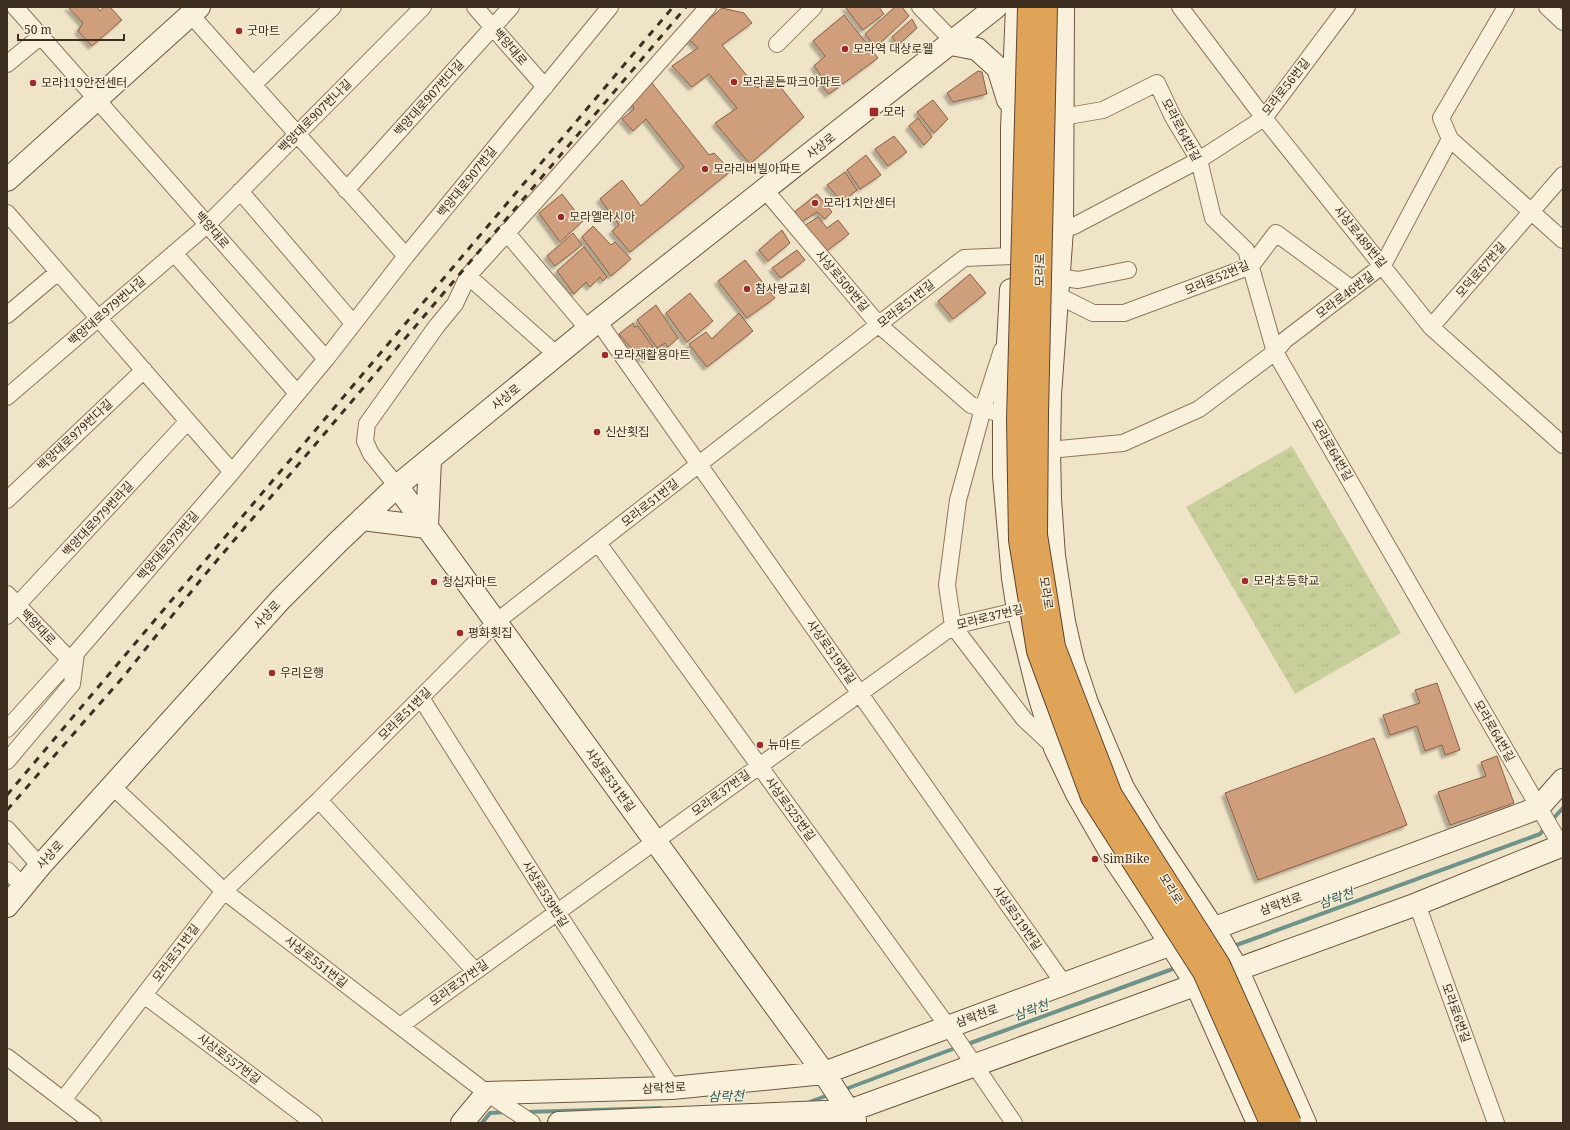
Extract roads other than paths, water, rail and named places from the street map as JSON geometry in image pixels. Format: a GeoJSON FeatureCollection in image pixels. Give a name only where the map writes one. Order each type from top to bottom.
{"type":"FeatureCollection","features":[{"type":"Feature","properties":{"kind":"highway","name":"모라로"},"geometry":{"type":"LineString","coordinates":[[1029,7],[1018,420],[1019,502],[1020,540],[1038,651],[1092,797],[1204,972],[1271,1123]]}},
{"type":"Feature","properties":{"kind":"highway","name":"모라로"},"geometry":{"type":"LineString","coordinates":[[1046,7],[1037,414],[1036,535],[1054,647],[1112,795],[1218,965],[1290,1123]]}},
{"type":"Feature","properties":{"kind":"main road"},"geometry":{"type":"LineString","coordinates":[[972,7],[956,39],[977,49],[998,68],[1013,114]]}},
{"type":"Feature","properties":{"kind":"main road","name":"사상로"},"geometry":{"type":"LineString","coordinates":[[7,906],[40,866],[281,599],[397,486],[593,325],[996,7]]}},
{"type":"Feature","properties":{"kind":"main road"},"geometry":{"type":"LineString","coordinates":[[1016,7],[1013,114],[1012,256],[1004,416],[1004,476],[1013,578],[1018,610],[1039,695],[1055,748],[1077,794],[1112,855],[1184,964],[1258,1123]]}},
{"type":"Feature","properties":{"kind":"main road","name":"모라로"},"geometry":{"type":"LineString","coordinates":[[1063,7],[1062,230],[1050,395],[1049,450],[1050,499],[1054,556],[1061,602],[1073,661],[1084,696],[1123,788],[1225,949],[1305,1123]]}},
{"type":"Feature","properties":{"kind":"main road"},"geometry":{"type":"LineString","coordinates":[[7,180],[195,11]]}},
{"type":"Feature","properties":{"kind":"main road"},"geometry":{"type":"LineString","coordinates":[[362,519],[427,527],[430,459]]}},
{"type":"Feature","properties":{"kind":"main road","name":"사상로531번길"},"geometry":{"type":"LineString","coordinates":[[397,486],[655,841],[841,1102]]}},
{"type":"Feature","properties":{"kind":"main road","name":"삼락천로"},"geometry":{"type":"LineString","coordinates":[[559,1123],[841,1102],[971,1060],[1184,964],[1225,949],[1541,812],[1563,780]]}},
{"type":"Feature","properties":{"kind":"main road","name":"삼락천로"},"geometry":{"type":"LineString","coordinates":[[487,1093],[672,1088],[841,1102],[951,1031],[1064,984],[1184,964],[1225,949],[1417,904],[1560,843]]}},
{"type":"Feature","properties":{"kind":"main road"},"geometry":{"type":"LineString","coordinates":[[462,1123],[487,1093]]}},
{"type":"Feature","properties":{"kind":"street","name":"백양대로"},"geometry":{"type":"LineString","coordinates":[[15,7],[326,359]]}},
{"type":"Feature","properties":{"kind":"street"},"geometry":{"type":"LineString","coordinates":[[253,85],[333,7]]}},
{"type":"Feature","properties":{"kind":"street","name":"백양대로907번나길"},"geometry":{"type":"LineString","coordinates":[[207,224],[423,7]]}},
{"type":"Feature","properties":{"kind":"street","name":"백양대로"},"geometry":{"type":"LineString","coordinates":[[475,7],[545,87]]}},
{"type":"Feature","properties":{"kind":"street","name":"백양대로907번다길"},"geometry":{"type":"LineString","coordinates":[[346,190],[511,7]]}},
{"type":"Feature","properties":{"kind":"street","name":"백양대로907번길"},"geometry":{"type":"LineString","coordinates":[[326,359],[406,256],[610,7]]}},
{"type":"Feature","properties":{"kind":"street"},"geometry":{"type":"LineString","coordinates":[[397,486],[371,454],[365,441],[367,424],[436,327],[455,304],[468,276],[708,7]]}},
{"type":"Feature","properties":{"kind":"street"},"geometry":{"type":"LineString","coordinates":[[778,44],[814,7]]}},
{"type":"Feature","properties":{"kind":"street"},"geometry":{"type":"LineString","coordinates":[[920,7],[956,39]]}},
{"type":"Feature","properties":{"kind":"street","name":"사상로489번길"},"geometry":{"type":"LineString","coordinates":[[1180,7],[1264,118],[1383,265],[1431,327],[1563,445]]}},
{"type":"Feature","properties":{"kind":"street","name":"모라로56번길"},"geometry":{"type":"LineString","coordinates":[[1062,230],[1074,226],[1199,160],[1264,118],[1347,7]]}},
{"type":"Feature","properties":{"kind":"street"},"geometry":{"type":"LineString","coordinates":[[1506,7],[1440,118],[1450,139],[1563,240]]}},
{"type":"Feature","properties":{"kind":"street"},"geometry":{"type":"LineString","coordinates":[[1547,7],[1563,22]]}},
{"type":"Feature","properties":{"kind":"street"},"geometry":{"type":"LineString","coordinates":[[195,11],[253,85],[406,256]]}},
{"type":"Feature","properties":{"kind":"street"},"geometry":{"type":"LineString","coordinates":[[7,64],[41,36]]}},
{"type":"Feature","properties":{"kind":"street","name":"모라로64번길"},"geometry":{"type":"LineString","coordinates":[[1062,117],[1103,110],[1157,83],[1173,118],[1199,160],[1213,218],[1246,250],[1275,352],[1560,843]]}},
{"type":"Feature","properties":{"kind":"street","name":"모라로46번길"},"geometry":{"type":"LineString","coordinates":[[1049,450],[1130,440],[1199,409],[1275,352],[1285,340],[1383,265],[1450,139]]}},
{"type":"Feature","properties":{"kind":"street","name":"모덕로67번길"},"geometry":{"type":"LineString","coordinates":[[1431,327],[1563,175]]}},
{"type":"Feature","properties":{"kind":"street","name":"사상로509번길"},"geometry":{"type":"LineString","coordinates":[[765,190],[879,325],[971,405],[1004,416]]}},
{"type":"Feature","properties":{"kind":"street"},"geometry":{"type":"LineString","coordinates":[[240,191],[354,323]]}},
{"type":"Feature","properties":{"kind":"street"},"geometry":{"type":"LineString","coordinates":[[7,213],[232,472]]}},
{"type":"Feature","properties":{"kind":"street","name":"백양대로979번나길"},"geometry":{"type":"LineString","coordinates":[[7,398],[207,224]]}},
{"type":"Feature","properties":{"kind":"street"},"geometry":{"type":"LineString","coordinates":[[506,232],[593,325]]}},
{"type":"Feature","properties":{"kind":"street","name":"모라로52번길"},"geometry":{"type":"LineString","coordinates":[[1057,286],[1093,313],[1124,313],[1251,266],[1276,233],[1352,289]]}},
{"type":"Feature","properties":{"kind":"street"},"geometry":{"type":"LineString","coordinates":[[174,253],[297,393]]}},
{"type":"Feature","properties":{"kind":"street","name":"모라로51번길"},"geometry":{"type":"LineString","coordinates":[[63,1100],[224,891],[319,800],[496,622],[964,258],[1012,256]]}},
{"type":"Feature","properties":{"kind":"street","name":"모라로"},"geometry":{"type":"LineString","coordinates":[[1057,286],[1078,280],[1128,270]]}},
{"type":"Feature","properties":{"kind":"street"},"geometry":{"type":"LineString","coordinates":[[7,315],[58,272]]}},
{"type":"Feature","properties":{"kind":"street"},"geometry":{"type":"LineString","coordinates":[[468,276],[557,355]]}},
{"type":"Feature","properties":{"kind":"street","name":"사상로519번길"},"geometry":{"type":"LineString","coordinates":[[593,325],[699,465],[1064,984]]}},
{"type":"Feature","properties":{"kind":"street"},"geometry":{"type":"LineString","coordinates":[[1009,328],[983,409],[958,500],[947,585],[953,626],[1024,718],[1055,748]]}},
{"type":"Feature","properties":{"kind":"street","name":"백양대로979번길"},"geometry":{"type":"LineString","coordinates":[[7,729],[73,656],[232,472],[326,359]]}},
{"type":"Feature","properties":{"kind":"street","name":"백양대로979번다길"},"geometry":{"type":"LineString","coordinates":[[7,500],[144,370]]}},
{"type":"Feature","properties":{"kind":"street","name":"백양대로979번라길"},"geometry":{"type":"LineString","coordinates":[[10,605],[188,421]]}},
{"type":"Feature","properties":{"kind":"street","name":"사상로525번길"},"geometry":{"type":"LineString","coordinates":[[598,543],[951,1031],[1014,1123]]}},
{"type":"Feature","properties":{"kind":"street","name":"모라로37번길"},"geometry":{"type":"LineString","coordinates":[[400,1026],[953,626],[1018,610],[1061,602]]}},
{"type":"Feature","properties":{"kind":"street","name":"백양대로"},"geometry":{"type":"LineString","coordinates":[[10,605],[73,656]]}},
{"type":"Feature","properties":{"kind":"street"},"geometry":{"type":"LineString","coordinates":[[7,761],[72,684],[73,656]]}},
{"type":"Feature","properties":{"kind":"street","name":"사상로539번길"},"geometry":{"type":"LineString","coordinates":[[421,698],[557,912],[672,1088]]}},
{"type":"Feature","properties":{"kind":"street","name":"사상로551번길"},"geometry":{"type":"LineString","coordinates":[[112,786],[224,891],[487,1093],[532,1123]]}},
{"type":"Feature","properties":{"kind":"street"},"geometry":{"type":"LineString","coordinates":[[319,800],[475,971]]}},
{"type":"Feature","properties":{"kind":"street"},"geometry":{"type":"LineString","coordinates":[[7,829],[40,866]]}},
{"type":"Feature","properties":{"kind":"street"},"geometry":{"type":"LineString","coordinates":[[7,870],[23,886]]}},
{"type":"Feature","properties":{"kind":"street","name":"모라로6번길"},"geometry":{"type":"LineString","coordinates":[[1417,904],[1496,1123]]}},
{"type":"Feature","properties":{"kind":"street","name":"사상로557번길"},"geometry":{"type":"LineString","coordinates":[[144,995],[314,1123]]}},
{"type":"Feature","properties":{"kind":"street"},"geometry":{"type":"LineString","coordinates":[[7,1057],[93,1123]]}},
{"type":"Feature","properties":{"kind":"waterway","name":"삼락천"},"geometry":{"type":"LineString","coordinates":[[1551,821],[1563,808]]}},
{"type":"Feature","properties":{"kind":"waterway","name":"삼락천"},"geometry":{"type":"LineString","coordinates":[[1231,947],[1540,834],[1546,827]]}},
{"type":"Feature","properties":{"kind":"waterway","name":"삼락천"},"geometry":{"type":"LineString","coordinates":[[965,1045],[1178,967]]}},
{"type":"Feature","properties":{"kind":"waterway","name":"삼락천"},"geometry":{"type":"LineString","coordinates":[[843,1090],[958,1047]]}},
{"type":"Feature","properties":{"kind":"waterway","name":"삼락천"},"geometry":{"type":"LineString","coordinates":[[807,1103],[831,1094]]}},
{"type":"Feature","properties":{"kind":"waterway","name":"삼락천"},"geometry":{"type":"LineString","coordinates":[[525,1112],[661,1108]]}},
{"type":"Feature","properties":{"kind":"waterway","name":"삼락천"},"geometry":{"type":"LineString","coordinates":[[482,1123],[490,1113],[507,1112]]}},
{"type":"Feature","properties":{"kind":"railway"},"geometry":{"type":"LineString","coordinates":[[7,795],[673,7]]}},
{"type":"Feature","properties":{"kind":"railway"},"geometry":{"type":"LineString","coordinates":[[7,810],[124,676],[203,577],[686,7]]}},
{"type":"Feature","properties":{"kind":"place","name":"굿마트"},"geometry":{"type":"Point","coordinates":[239,31]}},
{"type":"Feature","properties":{"kind":"place","name":"모라역 대상로웰"},"geometry":{"type":"Point","coordinates":[845,49]}},
{"type":"Feature","properties":{"kind":"place","name":"모라골든파크아파트"},"geometry":{"type":"Point","coordinates":[734,82]}},
{"type":"Feature","properties":{"kind":"place","name":"모라119안전센터"},"geometry":{"type":"Point","coordinates":[33,83]}},
{"type":"Feature","properties":{"kind":"place","name":"모라"},"geometry":{"type":"Point","coordinates":[874,112]}},
{"type":"Feature","properties":{"kind":"place","name":"모라리버빌아파트"},"geometry":{"type":"Point","coordinates":[705,169]}},
{"type":"Feature","properties":{"kind":"place","name":"모라1치안센터"},"geometry":{"type":"Point","coordinates":[815,203]}},
{"type":"Feature","properties":{"kind":"place","name":"모라엘라시아"},"geometry":{"type":"Point","coordinates":[561,217]}},
{"type":"Feature","properties":{"kind":"place","name":"참사랑교회"},"geometry":{"type":"Point","coordinates":[747,289]}},
{"type":"Feature","properties":{"kind":"place","name":"모라재활용마트"},"geometry":{"type":"Point","coordinates":[605,355]}},
{"type":"Feature","properties":{"kind":"place","name":"신산횟집"},"geometry":{"type":"Point","coordinates":[597,432]}},
{"type":"Feature","properties":{"kind":"place","name":"모라초등학교"},"geometry":{"type":"Point","coordinates":[1245,581]}},
{"type":"Feature","properties":{"kind":"place","name":"청십자마트"},"geometry":{"type":"Point","coordinates":[434,582]}},
{"type":"Feature","properties":{"kind":"place","name":"평화횟집"},"geometry":{"type":"Point","coordinates":[460,633]}},
{"type":"Feature","properties":{"kind":"place","name":"우리은행"},"geometry":{"type":"Point","coordinates":[272,673]}},
{"type":"Feature","properties":{"kind":"place","name":"뉴마트"},"geometry":{"type":"Point","coordinates":[760,745]}},
{"type":"Feature","properties":{"kind":"place","name":"SimBike"},"geometry":{"type":"Point","coordinates":[1095,859]}}]}
